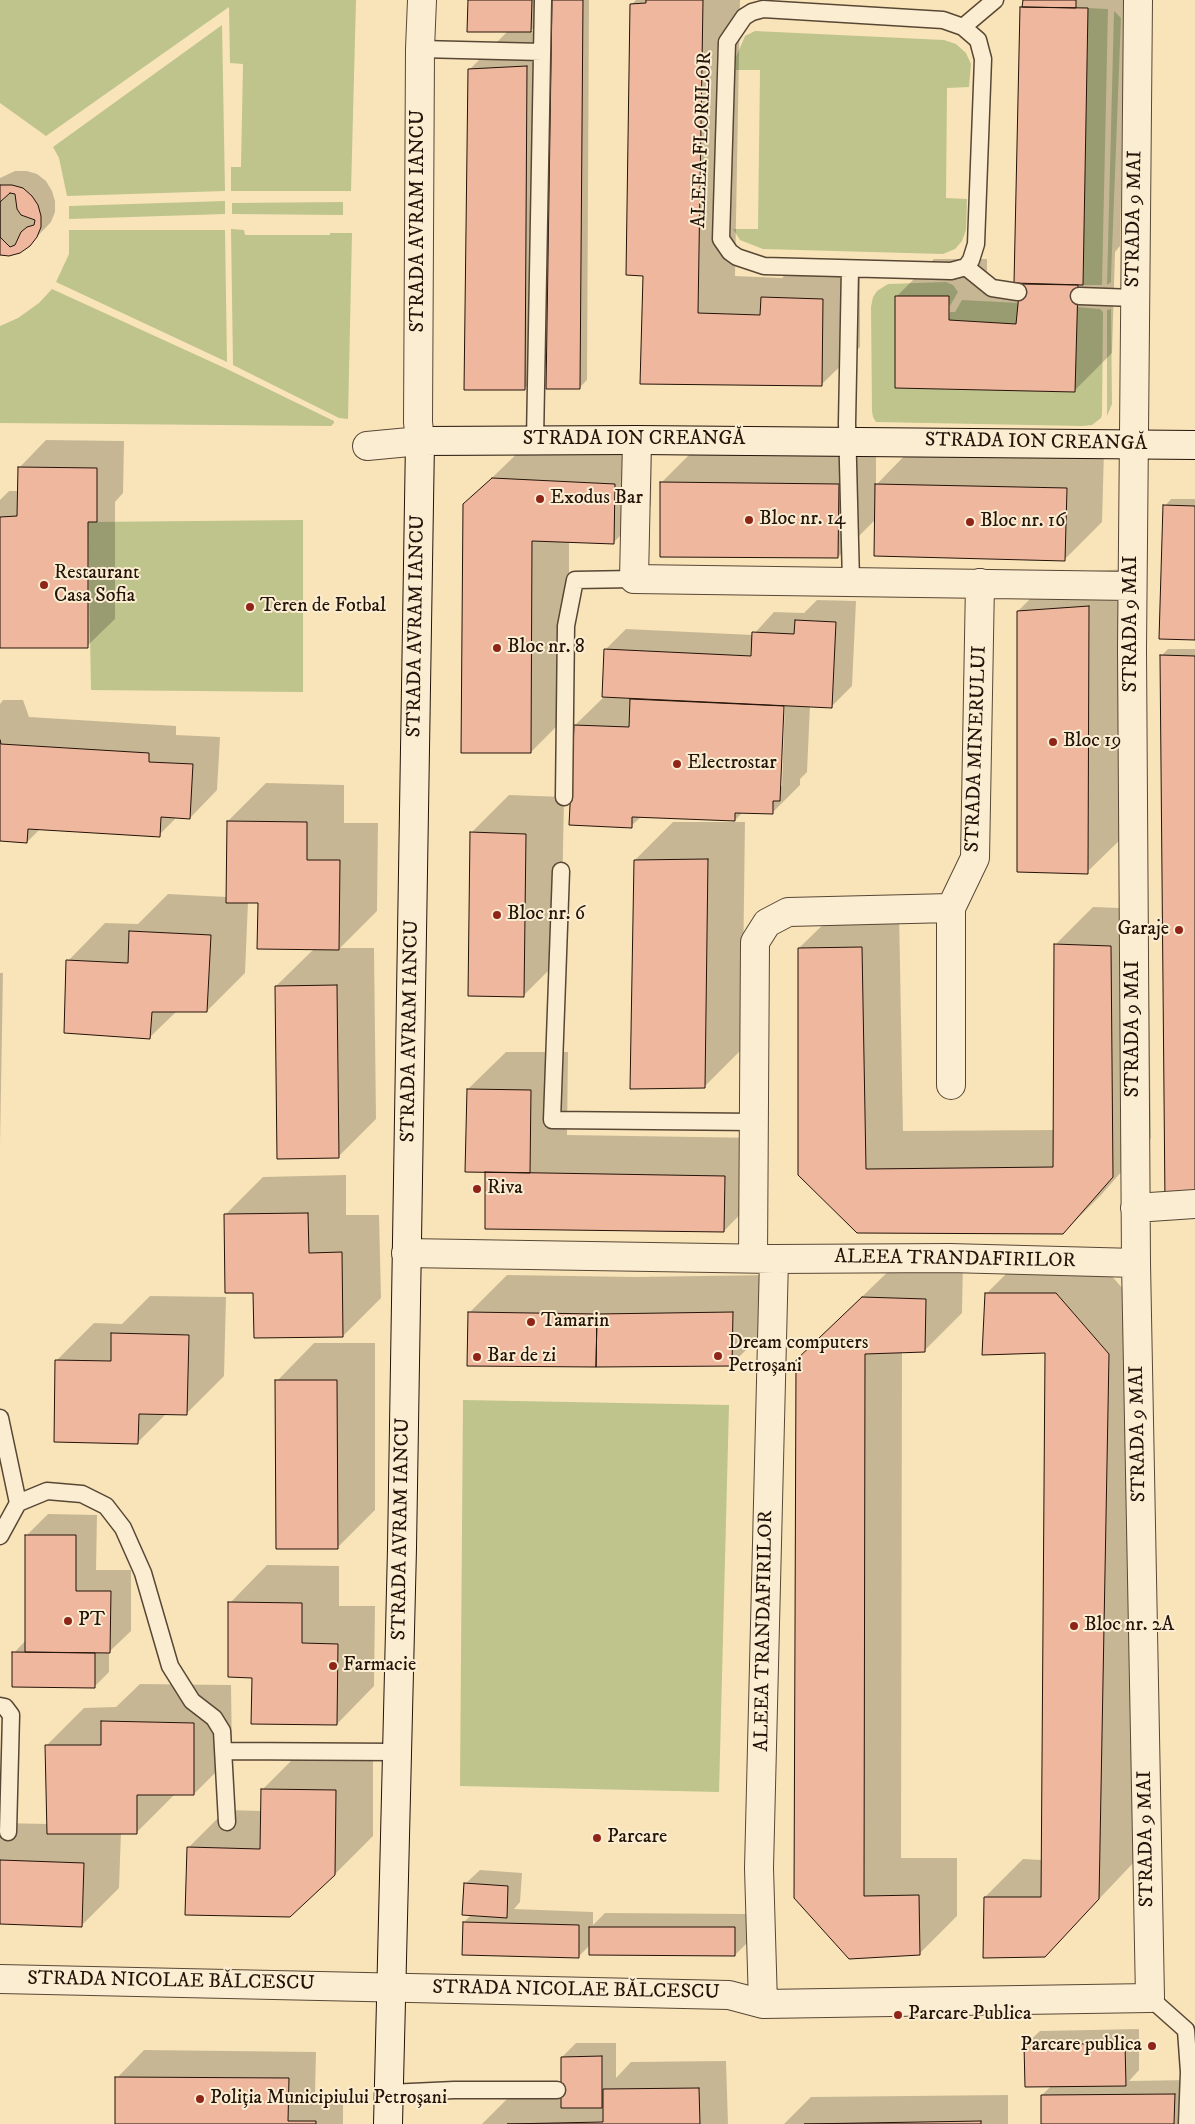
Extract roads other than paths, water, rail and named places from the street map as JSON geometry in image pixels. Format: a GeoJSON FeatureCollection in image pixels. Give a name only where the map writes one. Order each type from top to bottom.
{"type":"FeatureCollection","features":[{"type":"Feature","properties":{"kind":"street","name":"STRADA AVRAM IANCU"},"geometry":{"type":"LineString","coordinates":[[388,2124],[398,1752],[420,441],[418,422],[420,49],[422,0]]}},
{"type":"Feature","properties":{"kind":"street","name":"STRADA 9 MAI"},"geometry":{"type":"LineString","coordinates":[[1138,0],[1132,586],[1136,1263],[1150,1998]]}},
{"type":"Feature","properties":{"kind":"street","name":"STRADA ION CREANGĂ"},"geometry":{"type":"LineString","coordinates":[[367,446],[420,441],[535,440],[1195,445]]}},
{"type":"Feature","properties":{"kind":"street"},"geometry":{"type":"LineString","coordinates":[[637,440],[634,579],[1132,586]]}},
{"type":"Feature","properties":{"kind":"street","name":"STRADA MINERULUI"},"geometry":{"type":"LineString","coordinates":[[951,908],[976,858],[980,583]]}},
{"type":"Feature","properties":{"kind":"street"},"geometry":{"type":"LineString","coordinates":[[951,908],[951,1085]]}},
{"type":"Feature","properties":{"kind":"street","name":"ALEEA TRANDAFIRILOR"},"geometry":{"type":"LineString","coordinates":[[763,2004],[759,1868],[764,1259],[755,1122],[755,942],[767,923],[788,912],[951,908]]}},
{"type":"Feature","properties":{"kind":"street"},"geometry":{"type":"LineString","coordinates":[[1136,1208],[1195,1204]]}},
{"type":"Feature","properties":{"kind":"street"},"geometry":{"type":"LineString","coordinates":[[406,1253],[764,1259]]}},
{"type":"Feature","properties":{"kind":"street","name":"ALEEA TRANDAFIRILOR"},"geometry":{"type":"LineString","coordinates":[[764,1259],[949,1258],[1136,1263]]}},
{"type":"Feature","properties":{"kind":"street","name":"STRADA NICOLAE BĂLCESCU"},"geometry":{"type":"LineString","coordinates":[[0,1979],[729,1994],[763,2004],[1150,1998]]}},
{"type":"Feature","properties":{"kind":"lane"},"geometry":{"type":"LineString","coordinates":[[535,440],[543,0]]}},
{"type":"Feature","properties":{"kind":"lane"},"geometry":{"type":"LineString","coordinates":[[963,27],[995,0]]}},
{"type":"Feature","properties":{"kind":"lane"},"geometry":{"type":"LineString","coordinates":[[851,7],[954,23],[963,27],[978,40],[983,58],[976,244],[971,260],[966,267],[950,271],[850,269],[848,441],[851,582]]}},
{"type":"Feature","properties":{"kind":"lane","name":"ALEEA FLORILOR"},"geometry":{"type":"LineString","coordinates":[[850,269],[764,266],[737,257],[730,252],[721,239],[727,42],[744,17],[752,12],[763,9],[851,7]]}},
{"type":"Feature","properties":{"kind":"lane"},"geometry":{"type":"LineString","coordinates":[[420,49],[542,52]]}},
{"type":"Feature","properties":{"kind":"lane"},"geometry":{"type":"LineString","coordinates":[[966,267],[992,288],[1018,292]]}},
{"type":"Feature","properties":{"kind":"lane"},"geometry":{"type":"LineString","coordinates":[[1079,296],[1134,298]]}},
{"type":"Feature","properties":{"kind":"lane"},"geometry":{"type":"LineString","coordinates":[[564,797],[566,626],[575,580],[634,579]]}},
{"type":"Feature","properties":{"kind":"lane"},"geometry":{"type":"LineString","coordinates":[[561,871],[552,1120],[755,1122]]}},
{"type":"Feature","properties":{"kind":"lane"},"geometry":{"type":"LineString","coordinates":[[0,1418],[18,1503]]}},
{"type":"Feature","properties":{"kind":"lane"},"geometry":{"type":"LineString","coordinates":[[0,1536],[18,1503],[47,1491],[82,1494],[106,1506],[123,1528],[142,1574],[170,1666],[192,1701],[214,1718],[222,1731],[227,1822]]}},
{"type":"Feature","properties":{"kind":"lane"},"geometry":{"type":"LineString","coordinates":[[0,1706],[5,1707],[11,1715],[8,1832]]}},
{"type":"Feature","properties":{"kind":"lane"},"geometry":{"type":"LineString","coordinates":[[224,1751],[398,1752]]}},
{"type":"Feature","properties":{"kind":"lane"},"geometry":{"type":"LineString","coordinates":[[1150,1998],[1186,2030],[1189,2072],[1187,2124]]}},
{"type":"Feature","properties":{"kind":"lane"},"geometry":{"type":"LineString","coordinates":[[389,2093],[454,2090],[557,2090]]}},
{"type":"Feature","properties":{"kind":"place","name":"Exodus Bar"},"geometry":{"type":"Point","coordinates":[540,499]}},
{"type":"Feature","properties":{"kind":"place","name":"Bloc nr. 14"},"geometry":{"type":"Point","coordinates":[749,520]}},
{"type":"Feature","properties":{"kind":"place","name":"Bloc nr. 16"},"geometry":{"type":"Point","coordinates":[970,522]}},
{"type":"Feature","properties":{"kind":"place","name":"Restaurant Casa Sofia"},"geometry":{"type":"Point","coordinates":[44,585]}},
{"type":"Feature","properties":{"kind":"place","name":"Teren de Fotbal"},"geometry":{"type":"Point","coordinates":[250,607]}},
{"type":"Feature","properties":{"kind":"place","name":"Bloc nr. 8"},"geometry":{"type":"Point","coordinates":[497,648]}},
{"type":"Feature","properties":{"kind":"place","name":"Bloc 19"},"geometry":{"type":"Point","coordinates":[1053,742]}},
{"type":"Feature","properties":{"kind":"place","name":"Electrostar"},"geometry":{"type":"Point","coordinates":[677,764]}},
{"type":"Feature","properties":{"kind":"place","name":"Bloc nr. 6"},"geometry":{"type":"Point","coordinates":[497,915]}},
{"type":"Feature","properties":{"kind":"place","name":"Garaje"},"geometry":{"type":"Point","coordinates":[1179,930]}},
{"type":"Feature","properties":{"kind":"place","name":"Riva"},"geometry":{"type":"Point","coordinates":[477,1189]}},
{"type":"Feature","properties":{"kind":"place","name":"Tamarin"},"geometry":{"type":"Point","coordinates":[531,1322]}},
{"type":"Feature","properties":{"kind":"place","name":"Dream computers Petroșani"},"geometry":{"type":"Point","coordinates":[718,1356]}},
{"type":"Feature","properties":{"kind":"place","name":"Bar de zi"},"geometry":{"type":"Point","coordinates":[477,1357]}},
{"type":"Feature","properties":{"kind":"place","name":"PT"},"geometry":{"type":"Point","coordinates":[68,1621]}},
{"type":"Feature","properties":{"kind":"place","name":"Bloc nr. 2A"},"geometry":{"type":"Point","coordinates":[1074,1626]}},
{"type":"Feature","properties":{"kind":"place","name":"Farmacie"},"geometry":{"type":"Point","coordinates":[333,1666]}},
{"type":"Feature","properties":{"kind":"place","name":"Parcare"},"geometry":{"type":"Point","coordinates":[597,1838]}},
{"type":"Feature","properties":{"kind":"place","name":"Parcare Publica"},"geometry":{"type":"Point","coordinates":[898,2015]}},
{"type":"Feature","properties":{"kind":"place","name":"Parcare publica"},"geometry":{"type":"Point","coordinates":[1152,2046]}},
{"type":"Feature","properties":{"kind":"place","name":"Poliția Municipiului Petroșani"},"geometry":{"type":"Point","coordinates":[200,2099]}}]}
